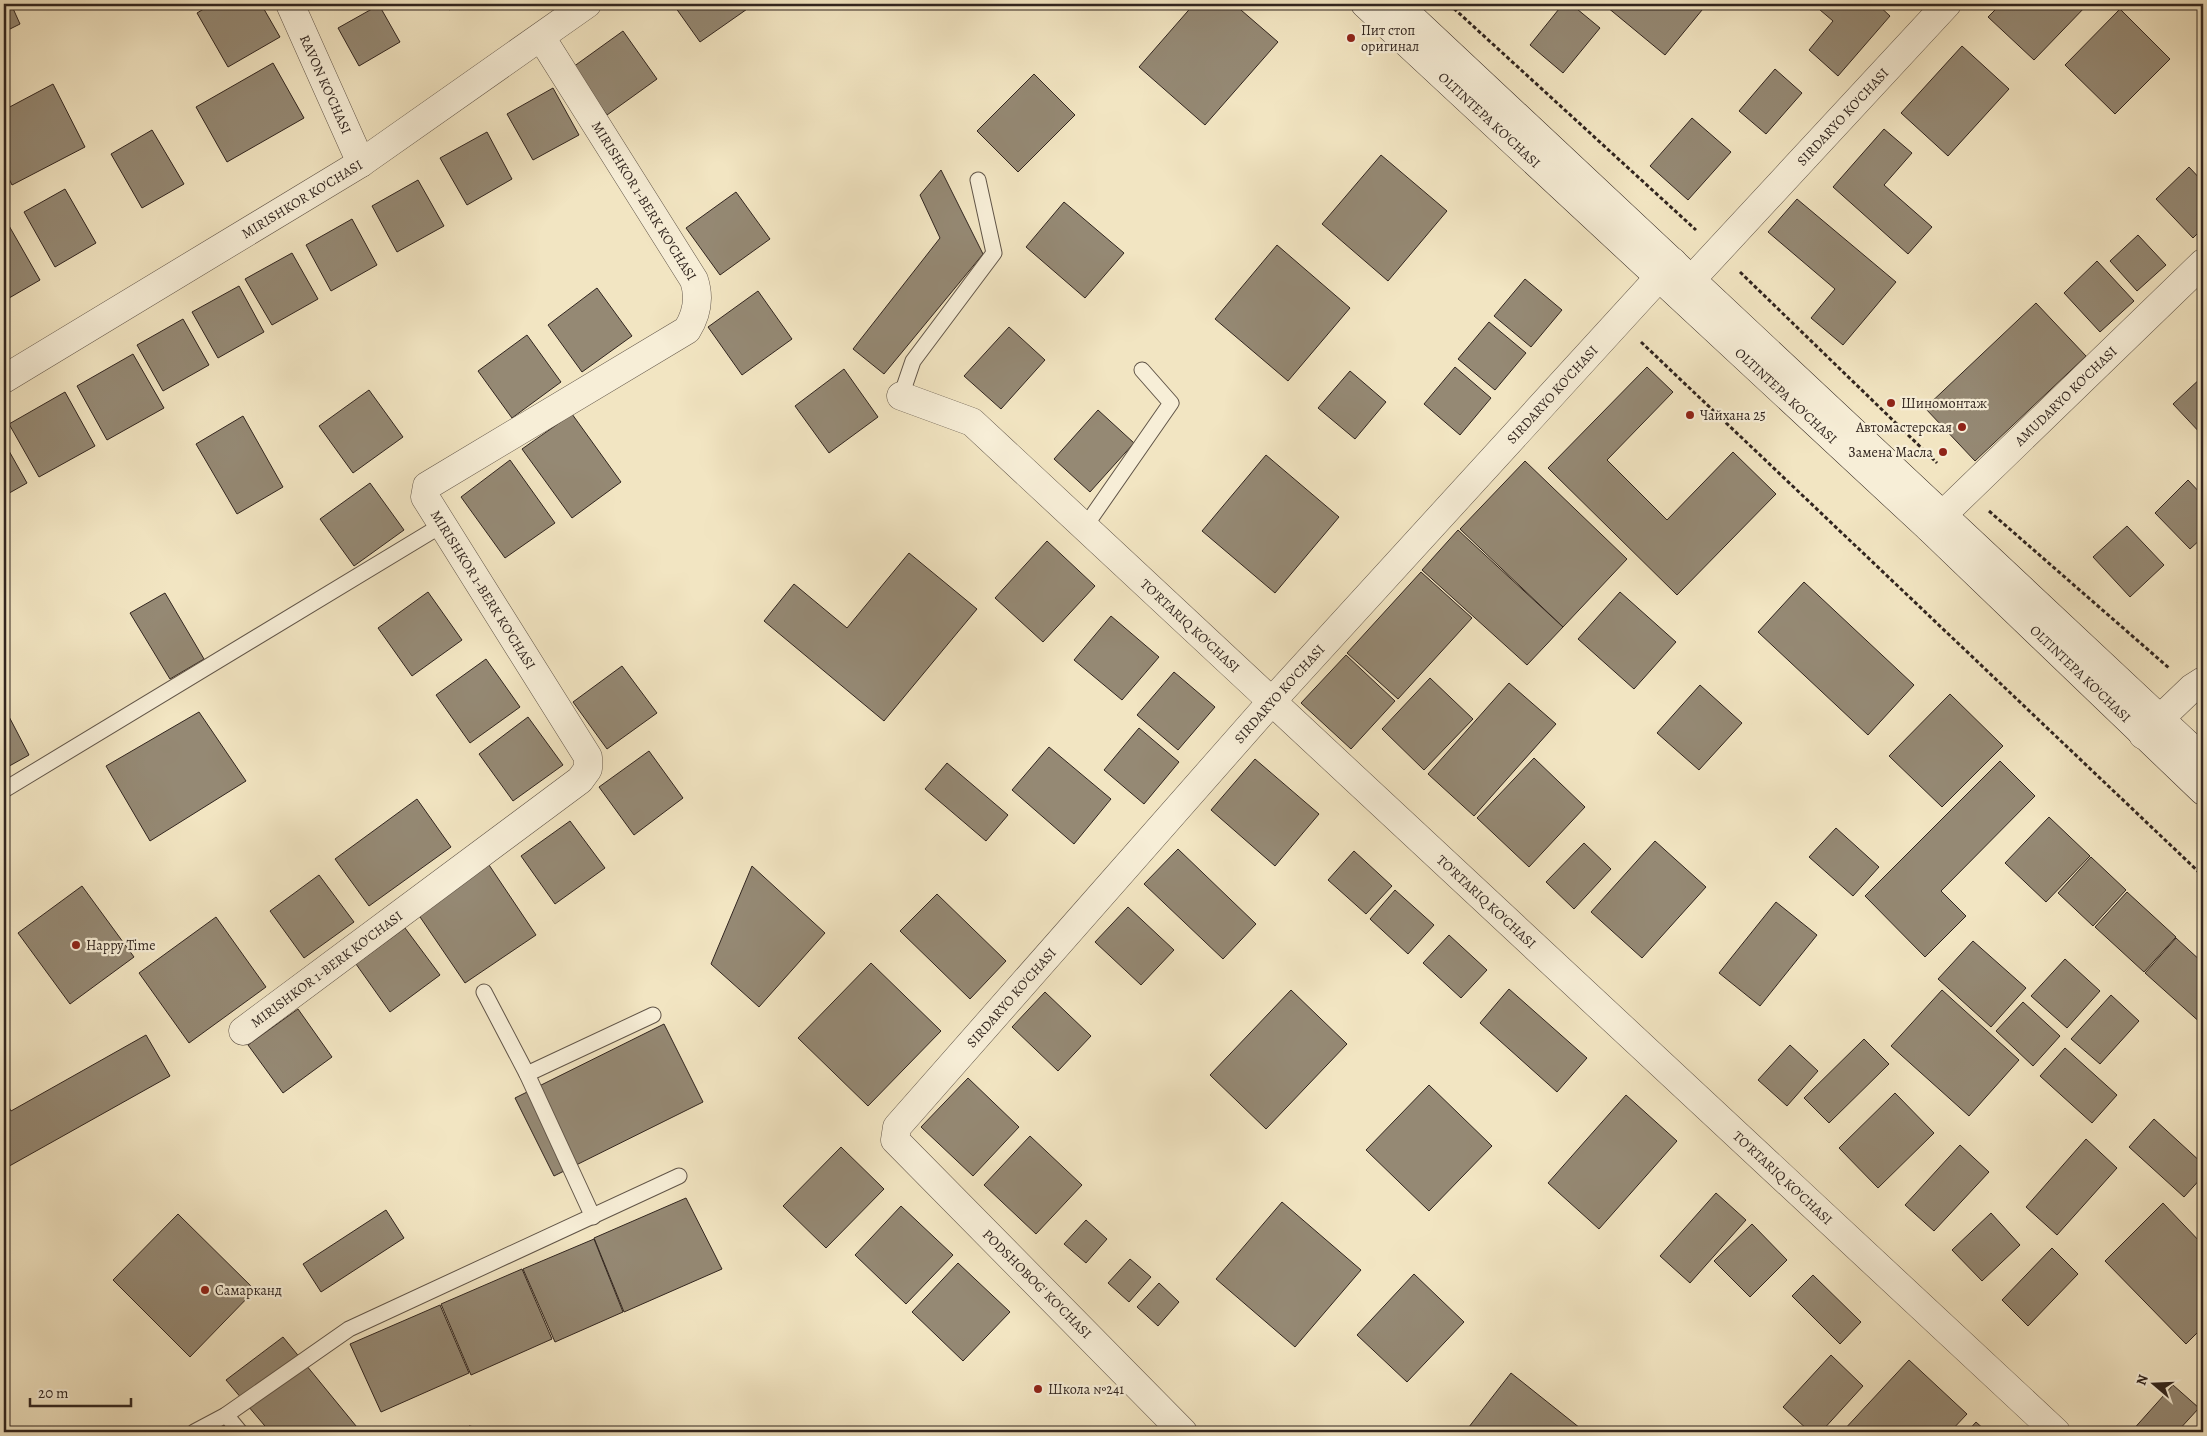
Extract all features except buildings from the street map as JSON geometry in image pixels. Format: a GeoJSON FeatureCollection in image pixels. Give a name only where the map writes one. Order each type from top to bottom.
{"type":"FeatureCollection","features":[{"type":"Feature","properties":{"kind":"street","name":"RAVON KO'CHASI"},"geometry":{"type":"LineString","coordinates":[[290,4],[361,163]]}},
{"type":"Feature","properties":{"kind":"street","name":"MIRISHKOR KO'CHASI"},"geometry":{"type":"LineString","coordinates":[[4,379],[361,163],[587,4]]}},
{"type":"Feature","properties":{"kind":"street","name":"OLTINTEPA KO'CHASI"},"geometry":{"type":"LineString","coordinates":[[1365,4],[1676,278]]}},
{"type":"Feature","properties":{"kind":"street","name":"OLTINTEPA KO'CHASI"},"geometry":{"type":"LineString","coordinates":[[1398,4],[1676,278],[2151,726],[2203,791]]}},
{"type":"Feature","properties":{"kind":"street","name":"SIRDARYO KO'CHASI"},"geometry":{"type":"LineString","coordinates":[[895,1134],[896,1127],[1272,701],[1619,321],[1676,278],[1719,251],[1947,4]]}},
{"type":"Feature","properties":{"kind":"street","name":"MIRISHKOR 1-BERK KO'CHASI"},"geometry":{"type":"LineString","coordinates":[[243,1031],[580,780],[588,769],[588,757],[425,497],[427,486],[687,330],[694,320],[698,293],[694,280],[542,37]]}},
{"type":"Feature","properties":{"kind":"street","name":"AMUDARYO KO'CHASI"},"geometry":{"type":"LineString","coordinates":[[1935,521],[2203,263]]}},
{"type":"Feature","properties":{"kind":"street","name":"TO'RTARIQ KO'CHASI"},"geometry":{"type":"LineString","coordinates":[[901,396],[972,422],[2056,1432]]}},
{"type":"Feature","properties":{"kind":"street"},"geometry":{"type":"LineString","coordinates":[[2151,726],[2198,684]]}},
{"type":"Feature","properties":{"kind":"street","name":"OLTINTEPA KO'CHASI"},"geometry":{"type":"LineString","coordinates":[[2151,726],[2203,759]]}},
{"type":"Feature","properties":{"kind":"street","name":"PODSHOBOG' KO'CHASI"},"geometry":{"type":"LineString","coordinates":[[895,1134],[896,1140],[1183,1432]]}},
{"type":"Feature","properties":{"kind":"lane"},"geometry":{"type":"LineString","coordinates":[[901,396],[913,361],[994,253],[978,180]]}},
{"type":"Feature","properties":{"kind":"lane"},"geometry":{"type":"LineString","coordinates":[[1084,528],[1172,402],[1142,370]]}},
{"type":"Feature","properties":{"kind":"lane"},"geometry":{"type":"LineString","coordinates":[[4,790],[442,525]]}},
{"type":"Feature","properties":{"kind":"lane"},"geometry":{"type":"LineString","coordinates":[[484,992],[527,1074],[594,1217]]}},
{"type":"Feature","properties":{"kind":"lane"},"geometry":{"type":"LineString","coordinates":[[527,1074],[653,1015]]}},
{"type":"Feature","properties":{"kind":"lane"},"geometry":{"type":"LineString","coordinates":[[194,1432],[226,1416],[349,1329],[680,1176]]}},
{"type":"Feature","properties":{"kind":"lane"},"geometry":{"type":"LineString","coordinates":[[226,1416],[240,1432]]}},
{"type":"Feature","properties":{"kind":"path"},"geometry":{"type":"LineString","coordinates":[[1449,4],[1719,251],[1966,492],[2198,684]]}},
{"type":"Feature","properties":{"kind":"path"},"geometry":{"type":"LineString","coordinates":[[1619,321],[2203,876]]}},
{"type":"Feature","properties":{"kind":"place","name":"Пит стоп оригинал"},"geometry":{"type":"Point","coordinates":[1351,38]}},
{"type":"Feature","properties":{"kind":"place","name":"Шиномонтаж"},"geometry":{"type":"Point","coordinates":[1891,403]}},
{"type":"Feature","properties":{"kind":"place","name":"Чайхана 25"},"geometry":{"type":"Point","coordinates":[1690,415]}},
{"type":"Feature","properties":{"kind":"place","name":"Автомастерская"},"geometry":{"type":"Point","coordinates":[1962,427]}},
{"type":"Feature","properties":{"kind":"place","name":"Замена Маслa"},"geometry":{"type":"Point","coordinates":[1943,452]}},
{"type":"Feature","properties":{"kind":"place","name":"Happy Time"},"geometry":{"type":"Point","coordinates":[76,945]}},
{"type":"Feature","properties":{"kind":"place","name":"Самарканд"},"geometry":{"type":"Point","coordinates":[205,1290]}},
{"type":"Feature","properties":{"kind":"place","name":"Школа №241"},"geometry":{"type":"Point","coordinates":[1038,1389]}}]}
